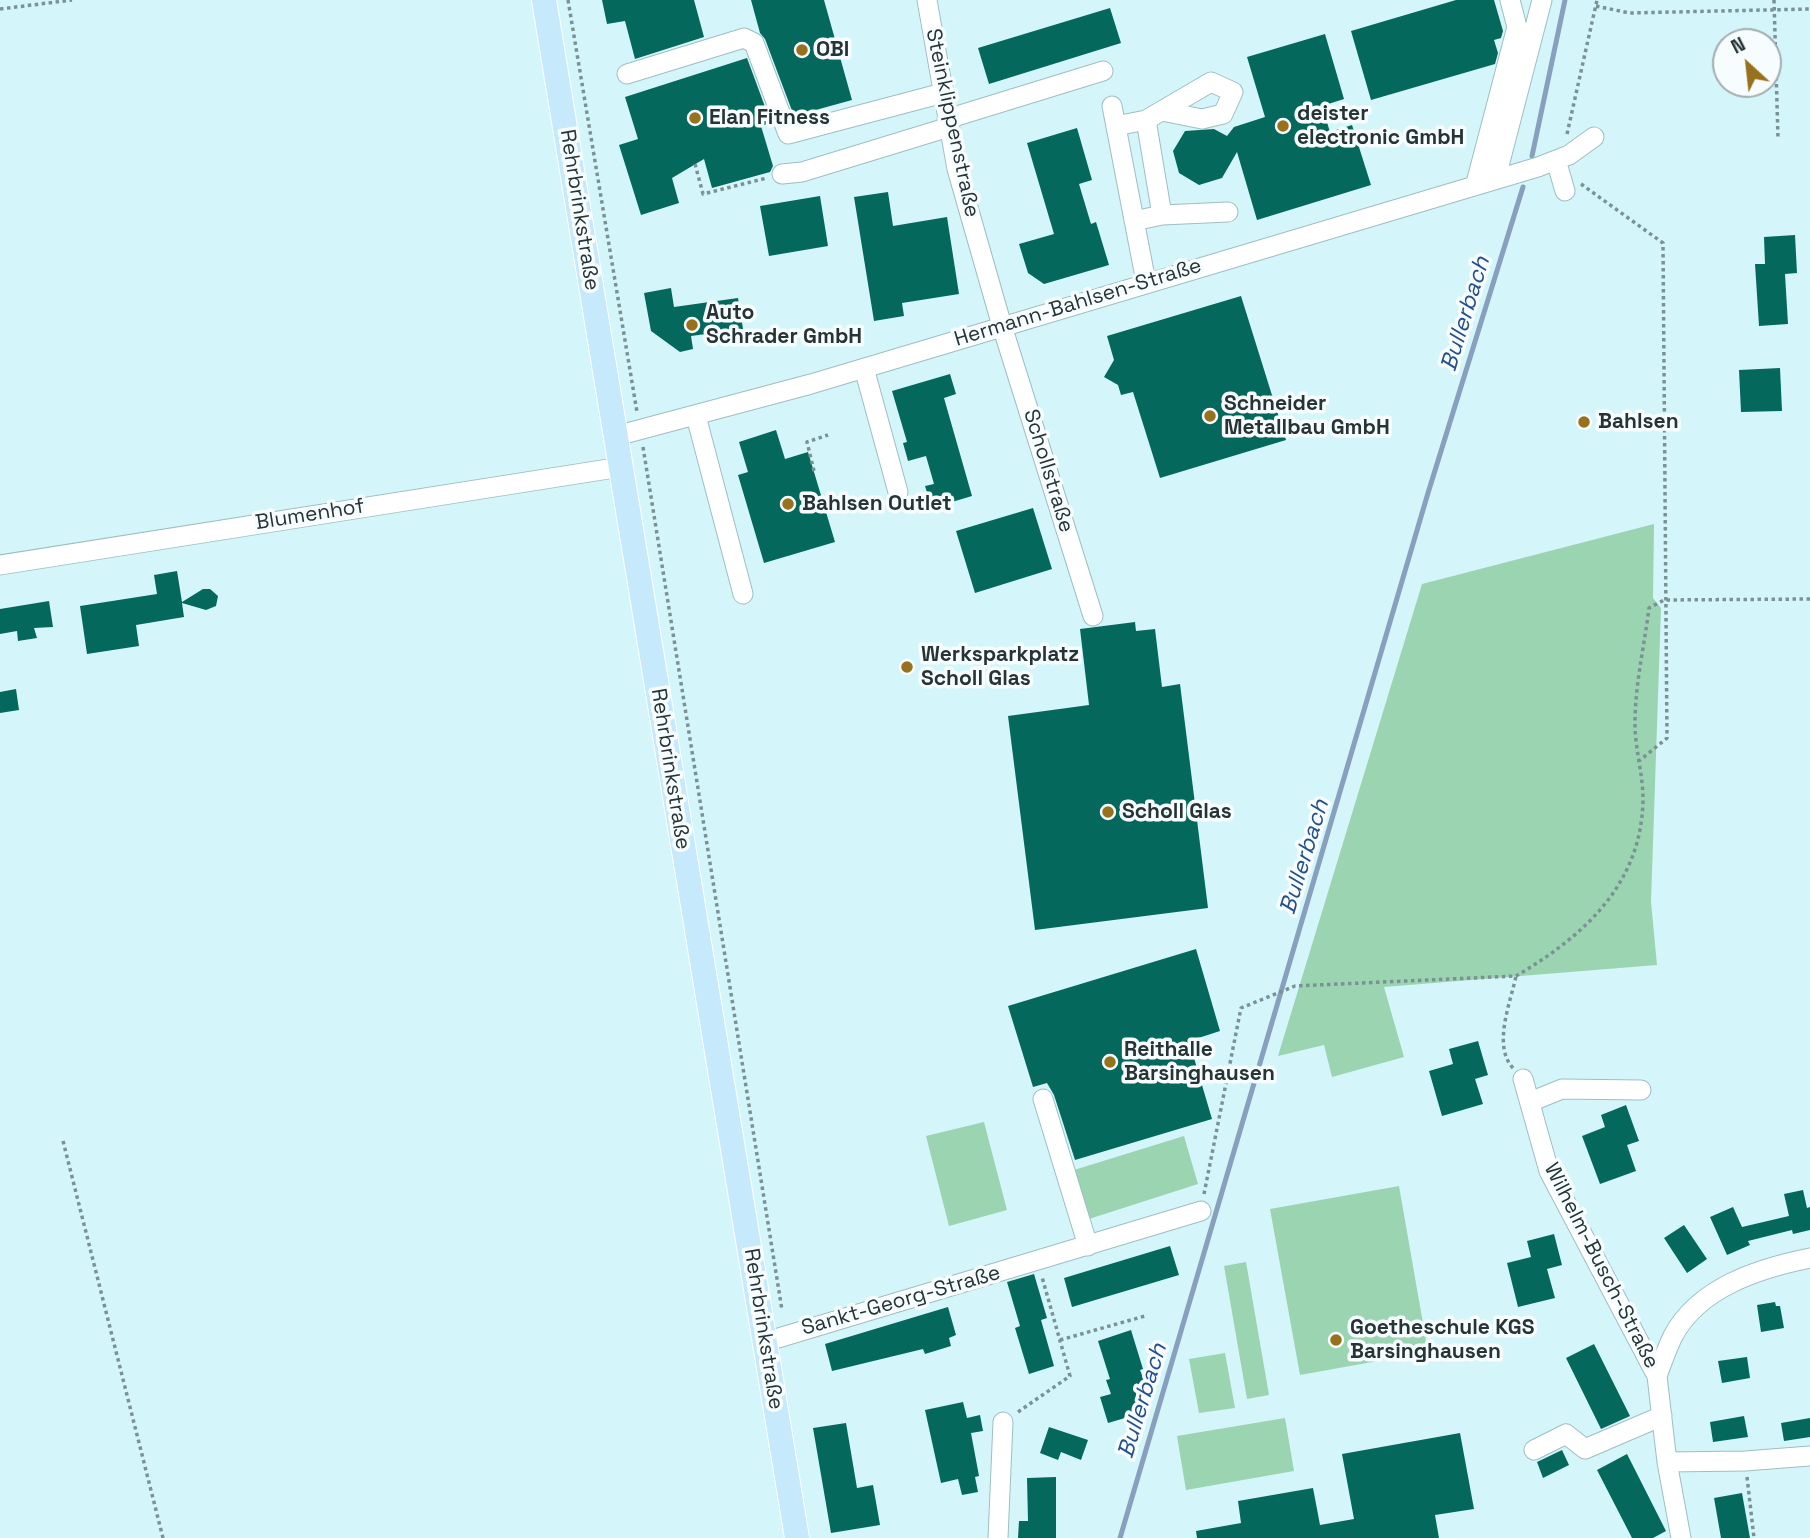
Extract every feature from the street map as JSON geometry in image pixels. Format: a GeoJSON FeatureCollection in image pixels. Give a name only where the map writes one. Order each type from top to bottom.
{"type":"FeatureCollection","features":[{"type":"Feature","properties":{"kind":"main road","name":"Rehrbrinkstraße"},"geometry":{"type":"LineString","coordinates":[[544,0],[621,467],[774,1339],[797,1538]]}},
{"type":"Feature","properties":{"kind":"street","name":"Steinklippenstraße"},"geometry":{"type":"LineString","coordinates":[[927,0],[957,169],[1002,326]]}},
{"type":"Feature","properties":{"kind":"street"},"geometry":{"type":"LineString","coordinates":[[1476,183],[1517,27],[1510,0]]}},
{"type":"Feature","properties":{"kind":"street"},"geometry":{"type":"LineString","coordinates":[[1496,177],[1542,0]]}},
{"type":"Feature","properties":{"kind":"street"},"geometry":{"type":"LineString","coordinates":[[627,74],[744,38],[754,43],[788,134],[943,93]]}},
{"type":"Feature","properties":{"kind":"street"},"geometry":{"type":"LineString","coordinates":[[782,174],[802,172],[1103,71]]}},
{"type":"Feature","properties":{"kind":"street"},"geometry":{"type":"LineString","coordinates":[[1112,106],[1146,282]]}},
{"type":"Feature","properties":{"kind":"street"},"geometry":{"type":"LineString","coordinates":[[1116,126],[1154,116],[1162,215]]}},
{"type":"Feature","properties":{"kind":"street"},"geometry":{"type":"LineString","coordinates":[[1565,191],[1554,160],[1594,137]]}},
{"type":"Feature","properties":{"kind":"street","name":"Hermann-Bahlsen-Straße"},"geometry":{"type":"LineString","coordinates":[[616,436],[864,368],[1554,160]]}},
{"type":"Feature","properties":{"kind":"street"},"geometry":{"type":"LineString","coordinates":[[1134,221],[1162,215],[1228,212]]}},
{"type":"Feature","properties":{"kind":"street","name":"Schollstraße"},"geometry":{"type":"LineString","coordinates":[[1002,326],[1093,616]]}},
{"type":"Feature","properties":{"kind":"street"},"geometry":{"type":"LineString","coordinates":[[864,368],[898,492]]}},
{"type":"Feature","properties":{"kind":"street"},"geometry":{"type":"LineString","coordinates":[[696,416],[743,594]]}},
{"type":"Feature","properties":{"kind":"street","name":"Blumenhof"},"geometry":{"type":"LineString","coordinates":[[0,565],[621,467]]}},
{"type":"Feature","properties":{"kind":"street","name":"Wilhelm-Busch-Straße"},"geometry":{"type":"LineString","coordinates":[[1524,1079],[1549,1171],[1657,1376],[1667,1462],[1681,1538]]}},
{"type":"Feature","properties":{"kind":"street"},"geometry":{"type":"LineString","coordinates":[[1530,1102],[1562,1089],[1641,1090]]}},
{"type":"Feature","properties":{"kind":"street"},"geometry":{"type":"LineString","coordinates":[[1043,1099],[1088,1245]]}},
{"type":"Feature","properties":{"kind":"street","name":"Sankt-Georg-Straße"},"geometry":{"type":"LineString","coordinates":[[774,1339],[1201,1211]]}},
{"type":"Feature","properties":{"kind":"street"},"geometry":{"type":"LineString","coordinates":[[1657,1376],[1674,1334],[1702,1303],[1736,1279],[1771,1266],[1810,1258]]}},
{"type":"Feature","properties":{"kind":"street"},"geometry":{"type":"LineString","coordinates":[[1534,1450],[1566,1434],[1585,1449],[1662,1416]]}},
{"type":"Feature","properties":{"kind":"street"},"geometry":{"type":"LineString","coordinates":[[998,1538],[1003,1422]]}},
{"type":"Feature","properties":{"kind":"street"},"geometry":{"type":"LineString","coordinates":[[1667,1462],[1745,1461],[1810,1456]]}},
{"type":"Feature","properties":{"kind":"path"},"geometry":{"type":"LineString","coordinates":[[0,9],[72,0]]}},
{"type":"Feature","properties":{"kind":"path"},"geometry":{"type":"LineString","coordinates":[[568,0],[782,1296],[774,1339]]}},
{"type":"Feature","properties":{"kind":"path"},"geometry":{"type":"LineString","coordinates":[[1597,0],[1566,138],[1554,160],[1578,182],[1663,243],[1667,738],[1638,762]]}},
{"type":"Feature","properties":{"kind":"path"},"geometry":{"type":"LineString","coordinates":[[1774,0],[1778,138]]}},
{"type":"Feature","properties":{"kind":"path"},"geometry":{"type":"LineString","coordinates":[[1596,6],[1629,13],[1810,9]]}},
{"type":"Feature","properties":{"kind":"path"},"geometry":{"type":"LineString","coordinates":[[695,164],[703,194],[782,174]]}},
{"type":"Feature","properties":{"kind":"path"},"geometry":{"type":"LineString","coordinates":[[814,471],[807,442],[828,435]]}},
{"type":"Feature","properties":{"kind":"path"},"geometry":{"type":"LineString","coordinates":[[1201,1211],[1241,1008],[1295,986],[1516,976],[1574,938],[1613,897],[1626,875],[1641,825],[1643,797],[1635,716],[1640,653],[1644,647],[1649,608],[1664,600],[1810,599]]}},
{"type":"Feature","properties":{"kind":"path"},"geometry":{"type":"LineString","coordinates":[[1516,976],[1504,1031],[1505,1049],[1508,1063],[1524,1079]]}},
{"type":"Feature","properties":{"kind":"path"},"geometry":{"type":"LineString","coordinates":[[63,1141],[163,1538]]}},
{"type":"Feature","properties":{"kind":"path"},"geometry":{"type":"LineString","coordinates":[[1003,1422],[1070,1376],[1038,1261]]}},
{"type":"Feature","properties":{"kind":"path"},"geometry":{"type":"LineString","coordinates":[[1060,1340],[1145,1316]]}},
{"type":"Feature","properties":{"kind":"path"},"geometry":{"type":"LineString","coordinates":[[1745,1461],[1754,1538]]}},
{"type":"Feature","properties":{"kind":"green space"},"geometry":{"type":"Polygon","coordinates":[[[1654,524],[1653,598],[1661,608],[1651,902],[1657,965],[1384,987],[1404,1057],[1332,1077],[1324,1045],[1278,1056],[1422,584],[1654,524]]]}},
{"type":"Feature","properties":{"kind":"green space"},"geometry":{"type":"Polygon","coordinates":[[[984,1122],[1007,1210],[949,1226],[926,1136],[984,1122]]]}},
{"type":"Feature","properties":{"kind":"green space"},"geometry":{"type":"Polygon","coordinates":[[[1184,1136],[1198,1184],[1089,1219],[1074,1170],[1184,1136]]]}},
{"type":"Feature","properties":{"kind":"green space"},"geometry":{"type":"Polygon","coordinates":[[[1399,1186],[1428,1352],[1300,1375],[1270,1209],[1399,1186]]]}},
{"type":"Feature","properties":{"kind":"green space"},"geometry":{"type":"Polygon","coordinates":[[[1246,1262],[1269,1395],[1247,1399],[1224,1266],[1246,1262]]]}},
{"type":"Feature","properties":{"kind":"green space"},"geometry":{"type":"Polygon","coordinates":[[[1225,1353],[1235,1408],[1199,1413],[1189,1359],[1225,1353]]]}},
{"type":"Feature","properties":{"kind":"green space"},"geometry":{"type":"Polygon","coordinates":[[[1285,1418],[1294,1471],[1186,1490],[1177,1436],[1285,1418]]]}},
{"type":"Feature","properties":{"kind":"building"},"geometry":{"type":"Polygon","coordinates":[[[602,0],[694,0],[704,37],[635,59],[625,21],[607,24],[602,0]]]}},
{"type":"Feature","properties":{"kind":"building","name":"OBI"},"geometry":{"type":"Polygon","coordinates":[[[751,0],[824,0],[852,100],[794,116],[765,39],[760,33],[751,0]]]}},
{"type":"Feature","properties":{"kind":"building"},"geometry":{"type":"Polygon","coordinates":[[[1456,0],[1494,0],[1503,31],[1501,38],[1494,40],[1498,53],[1495,64],[1371,100],[1351,31],[1456,0]]]}},
{"type":"Feature","properties":{"kind":"building"},"geometry":{"type":"Polygon","coordinates":[[[1110,8],[1121,43],[989,84],[978,48],[1110,8]]]}},
{"type":"Feature","properties":{"kind":"building","name":"deister electronic GmbH"},"geometry":{"type":"Polygon","coordinates":[[[1325,34],[1344,99],[1322,106],[1330,132],[1352,125],[1371,185],[1257,220],[1237,152],[1222,178],[1199,185],[1179,173],[1173,151],[1185,131],[1214,129],[1227,136],[1234,127],[1265,117],[1247,57],[1325,34]]]}},
{"type":"Feature","properties":{"kind":"building","name":"Elan Fitness"},"geometry":{"type":"Polygon","coordinates":[[[747,58],[771,123],[761,126],[773,166],[770,172],[712,188],[704,159],[672,178],[679,203],[641,215],[619,145],[638,139],[625,97],[747,58]]]}},
{"type":"Feature","properties":{"kind":"building"},"geometry":{"type":"Polygon","coordinates":[[[1077,128],[1092,180],[1079,184],[1091,224],[1096,222],[1109,265],[1044,284],[1028,273],[1019,244],[1054,234],[1027,143],[1077,128]]]}},
{"type":"Feature","properties":{"kind":"building"},"geometry":{"type":"Polygon","coordinates":[[[888,192],[893,226],[947,217],[959,294],[902,303],[904,316],[874,321],[854,197],[888,192]]]}},
{"type":"Feature","properties":{"kind":"building"},"geometry":{"type":"Polygon","coordinates":[[[820,196],[828,246],[769,256],[760,206],[820,196]]]}},
{"type":"Feature","properties":{"kind":"building"},"geometry":{"type":"Polygon","coordinates":[[[1795,235],[1797,273],[1785,274],[1788,324],[1759,326],[1755,264],[1765,264],[1764,237],[1795,235]]]}},
{"type":"Feature","properties":{"kind":"building"},"geometry":{"type":"Polygon","coordinates":[[[671,288],[674,307],[738,298],[743,329],[691,336],[693,349],[680,352],[651,331],[644,293],[671,288]]]}},
{"type":"Feature","properties":{"kind":"building"},"geometry":{"type":"Polygon","coordinates":[[[1241,296],[1286,440],[1160,478],[1133,392],[1121,395],[1118,385],[1104,377],[1114,360],[1107,336],[1241,296]]]}},
{"type":"Feature","properties":{"kind":"building"},"geometry":{"type":"Polygon","coordinates":[[[1780,368],[1782,411],[1741,412],[1739,370],[1780,368]]]}},
{"type":"Feature","properties":{"kind":"building"},"geometry":{"type":"Polygon","coordinates":[[[950,374],[956,394],[944,398],[972,496],[932,508],[925,486],[934,484],[926,456],[908,461],[903,443],[907,442],[892,391],[950,374]]]}},
{"type":"Feature","properties":{"kind":"building"},"geometry":{"type":"Polygon","coordinates":[[[776,430],[785,459],[808,452],[835,542],[764,563],[738,475],[748,472],[739,442],[776,430]]]}},
{"type":"Feature","properties":{"kind":"building"},"geometry":{"type":"Polygon","coordinates":[[[1033,508],[1052,569],[975,593],[956,531],[1033,508]]]}},
{"type":"Feature","properties":{"kind":"building"},"geometry":{"type":"Polygon","coordinates":[[[177,571],[182,602],[203,589],[210,589],[218,596],[216,606],[206,610],[182,603],[184,617],[136,625],[139,646],[87,654],[80,606],[157,594],[154,575],[177,571]]]}},
{"type":"Feature","properties":{"kind":"building"},"geometry":{"type":"Polygon","coordinates":[[[49,601],[53,627],[34,628],[37,638],[18,641],[17,631],[0,634],[0,609],[49,601]]]}},
{"type":"Feature","properties":{"kind":"building","name":"Scholl Glas"},"geometry":{"type":"Polygon","coordinates":[[[1135,622],[1136,631],[1155,629],[1162,687],[1180,684],[1208,908],[1035,930],[1008,716],[1089,705],[1080,629],[1135,622]]]}},
{"type":"Feature","properties":{"kind":"building"},"geometry":{"type":"Polygon","coordinates":[[[16,689],[19,710],[0,713],[0,692],[16,689]]]}},
{"type":"Feature","properties":{"kind":"building","name":"Reithalle Barsinghausen"},"geometry":{"type":"Polygon","coordinates":[[[1196,949],[1220,1031],[1189,1041],[1212,1119],[1075,1160],[1054,1095],[1047,1083],[1033,1087],[1008,1006],[1196,949]]]}},
{"type":"Feature","properties":{"kind":"building"},"geometry":{"type":"Polygon","coordinates":[[[1478,1041],[1488,1075],[1475,1079],[1483,1104],[1442,1116],[1429,1071],[1453,1064],[1449,1049],[1478,1041]]]}},
{"type":"Feature","properties":{"kind":"building"},"geometry":{"type":"Polygon","coordinates":[[[1626,1105],[1639,1141],[1627,1145],[1636,1171],[1600,1184],[1582,1136],[1605,1127],[1601,1115],[1626,1105]]]}},
{"type":"Feature","properties":{"kind":"building"},"geometry":{"type":"Polygon","coordinates":[[[1803,1190],[1807,1208],[1810,1207],[1810,1230],[1793,1234],[1792,1230],[1748,1241],[1750,1245],[1727,1255],[1710,1217],[1733,1207],[1742,1227],[1789,1216],[1784,1194],[1803,1190]]]}},
{"type":"Feature","properties":{"kind":"building"},"geometry":{"type":"Polygon","coordinates":[[[1684,1225],[1707,1259],[1687,1273],[1664,1238],[1684,1225]]]}},
{"type":"Feature","properties":{"kind":"building"},"geometry":{"type":"Polygon","coordinates":[[[1554,1234],[1562,1265],[1547,1269],[1555,1298],[1518,1307],[1507,1263],[1531,1257],[1527,1241],[1554,1234]]]}},
{"type":"Feature","properties":{"kind":"building"},"geometry":{"type":"Polygon","coordinates":[[[1170,1246],[1179,1275],[1072,1307],[1064,1278],[1170,1246]]]}},
{"type":"Feature","properties":{"kind":"building"},"geometry":{"type":"Polygon","coordinates":[[[1034,1274],[1047,1318],[1041,1320],[1054,1366],[1029,1374],[1015,1328],[1020,1326],[1007,1282],[1034,1274]]]}},
{"type":"Feature","properties":{"kind":"building"},"geometry":{"type":"Polygon","coordinates":[[[1775,1302],[1776,1306],[1780,1306],[1784,1328],[1761,1332],[1757,1305],[1775,1302]]]}},
{"type":"Feature","properties":{"kind":"building"},"geometry":{"type":"Polygon","coordinates":[[[948,1307],[956,1335],[949,1338],[951,1346],[925,1354],[923,1349],[832,1371],[825,1344],[948,1307]]]}},
{"type":"Feature","properties":{"kind":"building"},"geometry":{"type":"Polygon","coordinates":[[[1131,1330],[1145,1383],[1134,1386],[1142,1413],[1108,1423],[1100,1397],[1111,1394],[1106,1380],[1110,1379],[1098,1341],[1131,1330]]]}},
{"type":"Feature","properties":{"kind":"building"},"geometry":{"type":"Polygon","coordinates":[[[1594,1344],[1630,1416],[1601,1429],[1566,1358],[1594,1344]]]}},
{"type":"Feature","properties":{"kind":"building"},"geometry":{"type":"Polygon","coordinates":[[[1747,1357],[1750,1378],[1722,1383],[1718,1361],[1747,1357]]]}},
{"type":"Feature","properties":{"kind":"building"},"geometry":{"type":"Polygon","coordinates":[[[963,1402],[967,1418],[980,1415],[983,1431],[971,1433],[979,1476],[975,1477],[978,1492],[962,1495],[958,1479],[941,1483],[925,1410],[963,1402]]]}},
{"type":"Feature","properties":{"kind":"building"},"geometry":{"type":"Polygon","coordinates":[[[1744,1416],[1748,1437],[1713,1442],[1710,1422],[1744,1416]]]}},
{"type":"Feature","properties":{"kind":"building"},"geometry":{"type":"Polygon","coordinates":[[[1810,1418],[1810,1437],[1784,1441],[1781,1423],[1810,1418]]]}},
{"type":"Feature","properties":{"kind":"building"},"geometry":{"type":"Polygon","coordinates":[[[846,1423],[857,1488],[873,1485],[880,1525],[831,1533],[813,1428],[846,1423]]]}},
{"type":"Feature","properties":{"kind":"building"},"geometry":{"type":"Polygon","coordinates":[[[1049,1427],[1088,1440],[1081,1460],[1061,1452],[1058,1460],[1040,1453],[1049,1427]]]}},
{"type":"Feature","properties":{"kind":"building"},"geometry":{"type":"Polygon","coordinates":[[[1460,1433],[1474,1509],[1435,1515],[1439,1538],[1197,1538],[1196,1531],[1241,1523],[1238,1501],[1313,1488],[1320,1525],[1354,1519],[1342,1454],[1460,1433]]]}},
{"type":"Feature","properties":{"kind":"building"},"geometry":{"type":"Polygon","coordinates":[[[1562,1450],[1569,1465],[1543,1478],[1537,1462],[1562,1450]]]}},
{"type":"Feature","properties":{"kind":"building"},"geometry":{"type":"Polygon","coordinates":[[[1627,1454],[1666,1531],[1653,1538],[1632,1538],[1597,1470],[1627,1454]]]}},
{"type":"Feature","properties":{"kind":"building"},"geometry":{"type":"Polygon","coordinates":[[[1056,1477],[1056,1538],[1018,1538],[1019,1521],[1028,1521],[1027,1478],[1056,1477]]]}},
{"type":"Feature","properties":{"kind":"building"},"geometry":{"type":"Polygon","coordinates":[[[1742,1493],[1750,1538],[1721,1538],[1714,1498],[1742,1493]]]}},
{"type":"Feature","properties":{"kind":"waterway","name":"Bullerbach"},"geometry":{"type":"LineString","coordinates":[[1532,156],[1565,0]]}},
{"type":"Feature","properties":{"kind":"waterway","name":"Bullerbach"},"geometry":{"type":"LineString","coordinates":[[1120,1538],[1428,493],[1523,187]]}},
{"type":"Feature","properties":{"kind":"place","name":"OBI"},"geometry":{"type":"Point","coordinates":[802,50]}},
{"type":"Feature","properties":{"kind":"place","name":"Elan Fitness"},"geometry":{"type":"Point","coordinates":[695,118]}},
{"type":"Feature","properties":{"kind":"place","name":"deister electronic GmbH"},"geometry":{"type":"Point","coordinates":[1283,126]}},
{"type":"Feature","properties":{"kind":"place","name":"Auto Schrader GmbH"},"geometry":{"type":"Point","coordinates":[692,325]}},
{"type":"Feature","properties":{"kind":"place","name":"Schneider Metallbau GmbH"},"geometry":{"type":"Point","coordinates":[1210,416]}},
{"type":"Feature","properties":{"kind":"place","name":"Bahlsen"},"geometry":{"type":"Point","coordinates":[1584,422]}},
{"type":"Feature","properties":{"kind":"place","name":"Bahlsen Outlet"},"geometry":{"type":"Point","coordinates":[788,504]}},
{"type":"Feature","properties":{"kind":"place","name":"Werksparkplatz Scholl Glas"},"geometry":{"type":"Point","coordinates":[907,667]}},
{"type":"Feature","properties":{"kind":"place","name":"Scholl Glas"},"geometry":{"type":"Point","coordinates":[1108,812]}},
{"type":"Feature","properties":{"kind":"place","name":"Reithalle Barsinghausen"},"geometry":{"type":"Point","coordinates":[1110,1062]}},
{"type":"Feature","properties":{"kind":"place","name":"Goetheschule KGS Barsinghausen"},"geometry":{"type":"Point","coordinates":[1336,1340]}}]}
